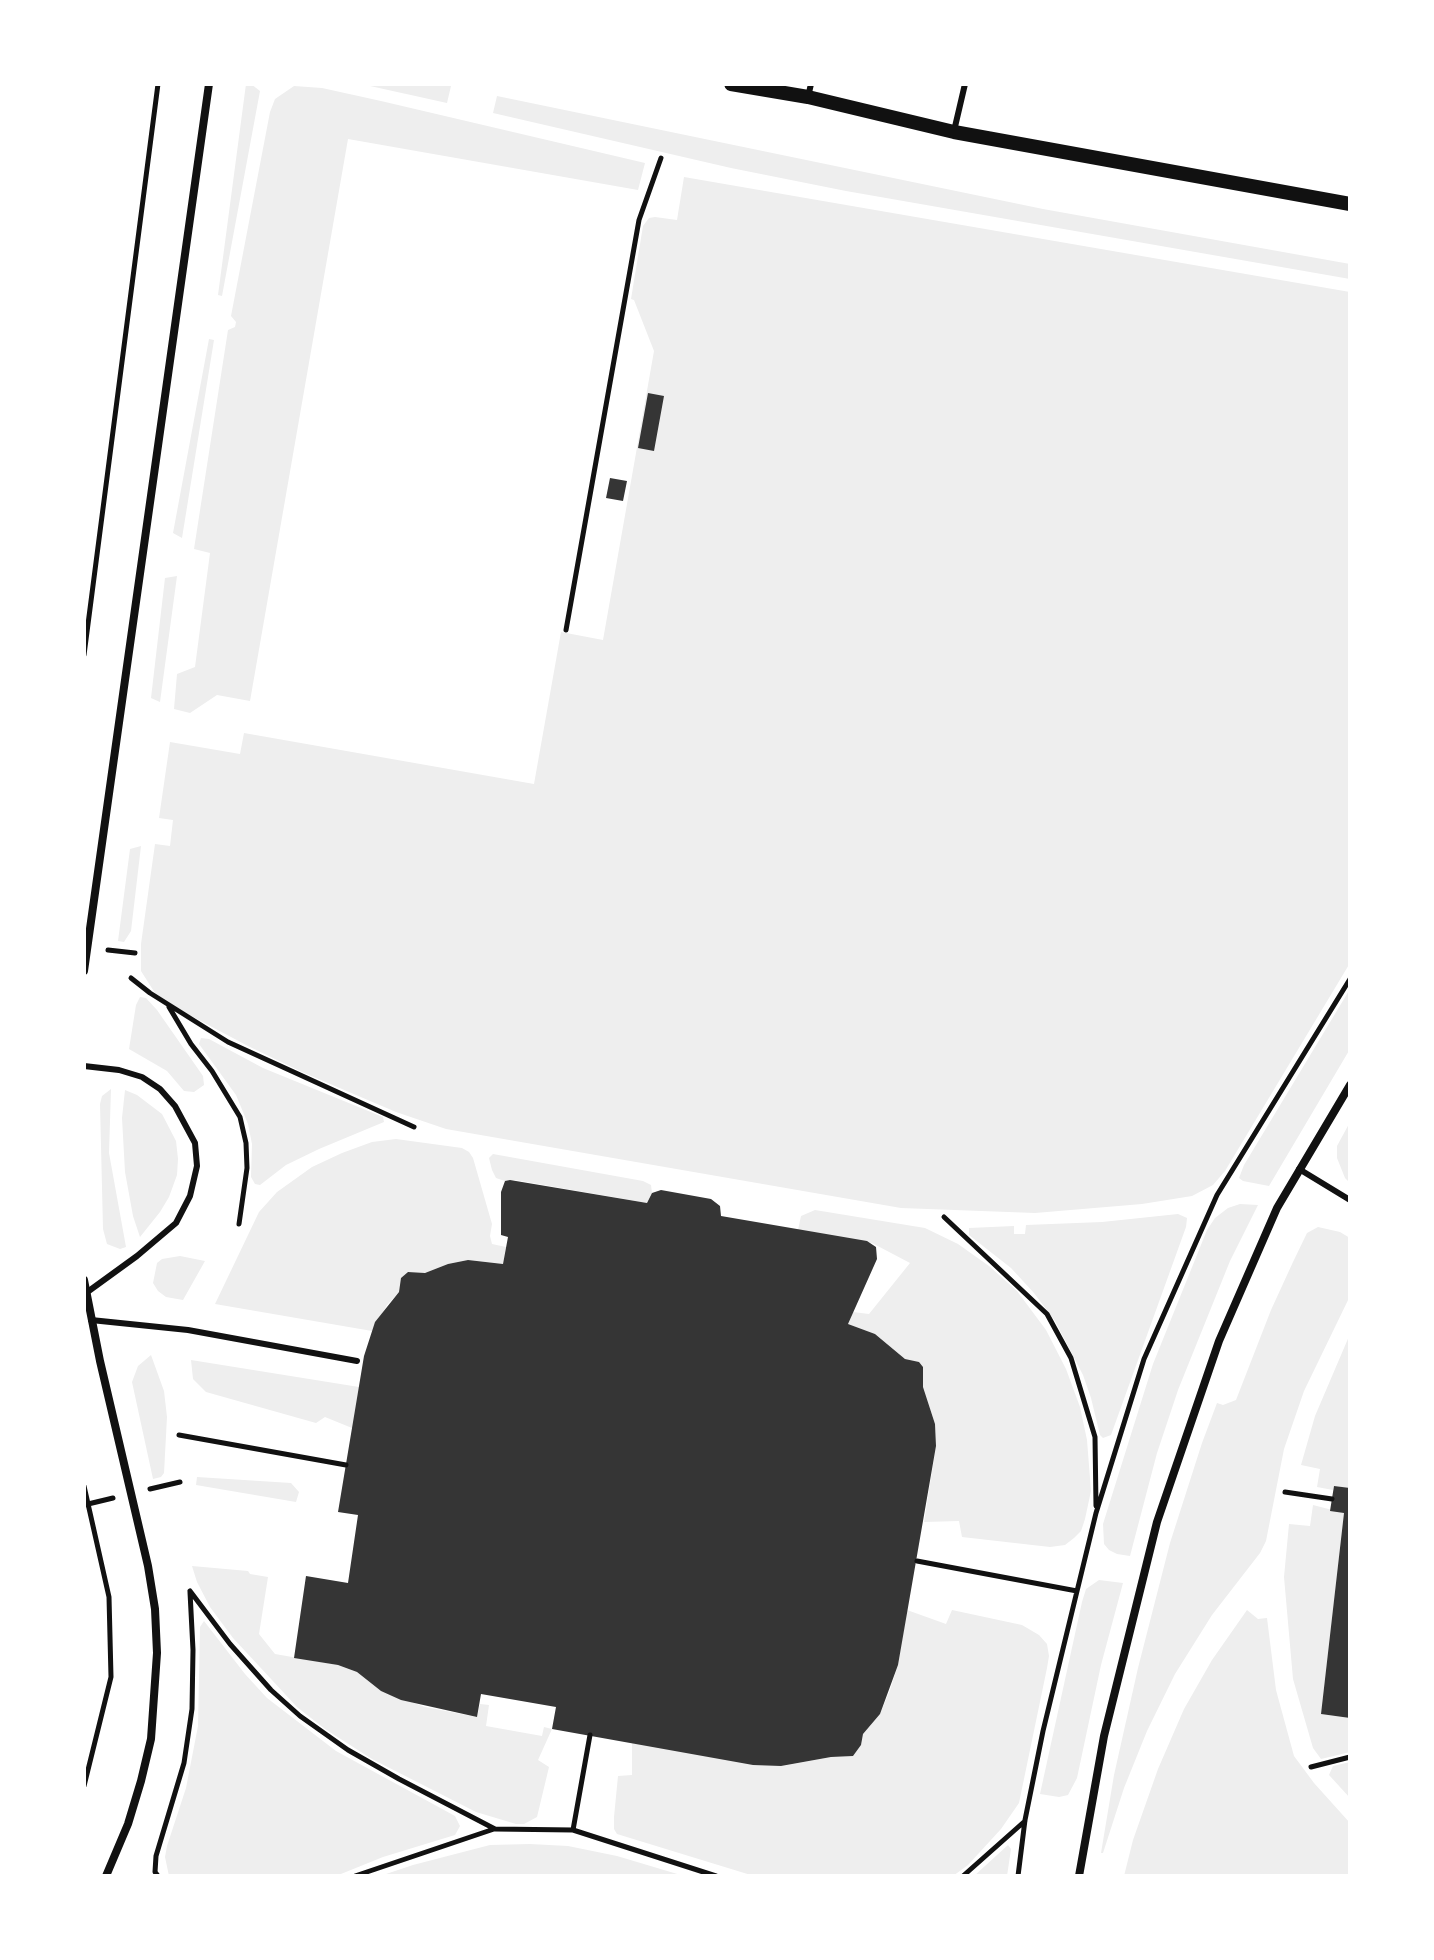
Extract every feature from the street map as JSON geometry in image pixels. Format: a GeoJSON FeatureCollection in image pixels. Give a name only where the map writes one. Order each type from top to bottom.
{"type":"FeatureCollection","features":[{"type":"Feature","properties":{"kind":"street"},"geometry":{"type":"LineString","coordinates":[[84,971],[209,84]]}},
{"type":"Feature","properties":{"kind":"street"},"geometry":{"type":"LineString","coordinates":[[731,84],[810,91],[954,132],[1350,204]]}},
{"type":"Feature","properties":{"kind":"street"},"geometry":{"type":"LineString","coordinates":[[1079,1876],[1104,1736],[1157,1522],[1219,1341],[1277,1208],[1350,1085]]}},
{"type":"Feature","properties":{"kind":"street"},"geometry":{"type":"LineString","coordinates":[[84,1280],[148,1566],[155,1609],[157,1653],[156,1696],[145,1767],[128,1824],[106,1876]]}},
{"type":"Feature","properties":{"kind":"lane"},"geometry":{"type":"LineString","coordinates":[[954,132],[965,84]]}},
{"type":"Feature","properties":{"kind":"lane"},"geometry":{"type":"LineString","coordinates":[[84,1066],[119,1070],[142,1077],[160,1089],[175,1106],[195,1143],[197,1166],[190,1196],[176,1223],[86,1293]]}},
{"type":"Feature","properties":{"kind":"lane"},"geometry":{"type":"LineString","coordinates":[[1299,1169],[1350,1200]]}},
{"type":"Feature","properties":{"kind":"lane"},"geometry":{"type":"LineString","coordinates":[[91,1320],[188,1330],[357,1361]]}},
{"type":"Feature","properties":{"kind":"path"},"geometry":{"type":"LineString","coordinates":[[84,655],[158,84]]}},
{"type":"Feature","properties":{"kind":"path"},"geometry":{"type":"LineString","coordinates":[[566,630],[639,220],[661,158]]}},
{"type":"Feature","properties":{"kind":"path"},"geometry":{"type":"LineString","coordinates":[[131,978],[228,1042],[414,1127]]}},
{"type":"Feature","properties":{"kind":"path"},"geometry":{"type":"LineString","coordinates":[[1018,1876],[1025,1820],[1043,1731],[1096,1513],[1144,1359],[1217,1195],[1350,979]]}},
{"type":"Feature","properties":{"kind":"path"},"geometry":{"type":"LineString","coordinates":[[168,1005],[240,1117],[246,1143],[247,1168],[239,1224]]}},
{"type":"Feature","properties":{"kind":"path"},"geometry":{"type":"LineString","coordinates":[[944,1217],[1047,1314],[1071,1358],[1095,1437],[1096,1513]]}},
{"type":"Feature","properties":{"kind":"path"},"geometry":{"type":"LineString","coordinates":[[179,1435],[346,1465]]}},
{"type":"Feature","properties":{"kind":"path"},"geometry":{"type":"LineString","coordinates":[[84,1486],[109,1597],[111,1677],[84,1786]]}},
{"type":"Feature","properties":{"kind":"path"},"geometry":{"type":"LineString","coordinates":[[1285,1492],[1332,1499]]}},
{"type":"Feature","properties":{"kind":"path"},"geometry":{"type":"LineString","coordinates":[[917,1561],[1077,1591]]}},
{"type":"Feature","properties":{"kind":"path"},"geometry":{"type":"LineString","coordinates":[[158,1876],[155,1872],[156,1856],[184,1763],[192,1709],[190,1591],[230,1644],[271,1690],[300,1716],[348,1750],[495,1829]]}},
{"type":"Feature","properties":{"kind":"path"},"geometry":{"type":"LineString","coordinates":[[573,1830],[590,1735]]}},
{"type":"Feature","properties":{"kind":"path"},"geometry":{"type":"LineString","coordinates":[[1311,1767],[1350,1757]]}},
{"type":"Feature","properties":{"kind":"path"},"geometry":{"type":"LineString","coordinates":[[963,1876],[1025,1820]]}},
{"type":"Feature","properties":{"kind":"path"},"geometry":{"type":"LineString","coordinates":[[355,1876],[495,1829],[573,1830],[716,1876]]}},
{"type":"Feature","properties":{"kind":"shaded area"},"geometry":{"type":"Polygon","coordinates":[[[246,84],[260,91],[222,296],[218,295],[246,84]]]}},
{"type":"Feature","properties":{"kind":"shaded area"},"geometry":{"type":"Polygon","coordinates":[[[361,84],[440,84],[451,86],[447,103],[361,84]]]}},
{"type":"Feature","properties":{"kind":"shaded area"},"geometry":{"type":"Polygon","coordinates":[[[294,86],[322,88],[645,163],[638,190],[348,139],[250,701],[217,695],[190,713],[174,709],[177,674],[195,667],[210,553],[194,549],[228,330],[235,327],[236,322],[231,316],[270,112],[275,99],[294,86]]]}},
{"type":"Feature","properties":{"kind":"shaded area"},"geometry":{"type":"Polygon","coordinates":[[[497,96],[1043,209],[1350,264],[1350,279],[731,168],[493,113],[497,96]]]}},
{"type":"Feature","properties":{"kind":"shaded area"},"geometry":{"type":"Polygon","coordinates":[[[684,177],[1350,292],[1350,963],[1225,1171],[1213,1185],[1192,1196],[1142,1204],[1035,1213],[901,1208],[446,1129],[396,1112],[248,1046],[155,993],[141,971],[141,944],[155,844],[170,846],[173,820],[159,818],[170,742],[240,754],[244,733],[534,784],[561,632],[603,640],[654,351],[631,299],[643,226],[649,218],[677,220],[684,177]]]}},
{"type":"Feature","properties":{"kind":"shaded area"},"geometry":{"type":"Polygon","coordinates":[[[209,339],[214,340],[182,538],[173,533],[209,339]]]}},
{"type":"Feature","properties":{"kind":"shaded area"},"geometry":{"type":"Polygon","coordinates":[[[177,576],[160,702],[151,698],[165,578],[177,576]]]}},
{"type":"Feature","properties":{"kind":"shaded area"},"geometry":{"type":"Polygon","coordinates":[[[141,846],[131,931],[124,942],[118,941],[130,849],[141,846]]]}},
{"type":"Feature","properties":{"kind":"shaded area"},"geometry":{"type":"Polygon","coordinates":[[[1350,989],[1350,1049],[1269,1186],[1243,1181],[1239,1178],[1244,1165],[1350,989]]]}},
{"type":"Feature","properties":{"kind":"shaded area"},"geometry":{"type":"Polygon","coordinates":[[[140,997],[146,998],[157,1010],[203,1076],[204,1085],[194,1092],[184,1091],[167,1071],[129,1049],[140,997]]]}},
{"type":"Feature","properties":{"kind":"shaded area"},"geometry":{"type":"Polygon","coordinates":[[[201,1038],[209,1039],[263,1068],[383,1117],[384,1122],[319,1149],[286,1165],[260,1185],[255,1184],[251,1177],[252,1144],[248,1124],[236,1095],[199,1044],[201,1038]]]}},
{"type":"Feature","properties":{"kind":"shaded area"},"geometry":{"type":"Polygon","coordinates":[[[111,1089],[109,1153],[126,1247],[120,1249],[107,1244],[103,1229],[100,1104],[102,1096],[111,1089]]]}},
{"type":"Feature","properties":{"kind":"shaded area"},"geometry":{"type":"Polygon","coordinates":[[[125,1090],[162,1114],[176,1141],[178,1159],[177,1175],[169,1197],[140,1237],[125,1172],[122,1118],[125,1090]]]}},
{"type":"Feature","properties":{"kind":"shaded area"},"geometry":{"type":"Polygon","coordinates":[[[1350,1122],[1350,1183],[1337,1158],[1337,1146],[1350,1122]]]}},
{"type":"Feature","properties":{"kind":"shaded area"},"geometry":{"type":"Polygon","coordinates":[[[396,1139],[462,1148],[469,1152],[492,1224],[492,1244],[506,1247],[503,1264],[468,1260],[425,1273],[408,1272],[402,1278],[399,1292],[387,1305],[372,1331],[215,1304],[259,1212],[277,1192],[312,1167],[342,1153],[372,1142],[396,1139]]]}},
{"type":"Feature","properties":{"kind":"shaded area"},"geometry":{"type":"Polygon","coordinates":[[[493,1154],[643,1181],[651,1185],[652,1193],[647,1203],[515,1180],[505,1181],[496,1178],[492,1170],[489,1158],[493,1154]]]}},
{"type":"Feature","properties":{"kind":"shaded area"},"geometry":{"type":"Polygon","coordinates":[[[1240,1204],[1258,1205],[1230,1261],[1178,1390],[1157,1453],[1130,1556],[1117,1554],[1104,1544],[1103,1524],[1153,1364],[1207,1230],[1215,1218],[1240,1204]]]}},
{"type":"Feature","properties":{"kind":"shaded area"},"geometry":{"type":"Polygon","coordinates":[[[815,1210],[925,1228],[958,1244],[1017,1291],[1046,1330],[1066,1369],[1080,1407],[1087,1440],[1091,1491],[1081,1531],[1065,1545],[1050,1547],[962,1537],[959,1521],[924,1522],[936,1446],[935,1424],[923,1387],[923,1367],[918,1362],[905,1359],[875,1334],[848,1324],[853,1312],[869,1314],[910,1263],[872,1243],[798,1230],[801,1216],[815,1210]]]}},
{"type":"Feature","properties":{"kind":"shaded area"},"geometry":{"type":"Polygon","coordinates":[[[1178,1214],[1187,1218],[1186,1227],[1111,1435],[1103,1438],[1083,1375],[1055,1321],[1011,1268],[969,1235],[969,1228],[1014,1226],[1014,1234],[1025,1234],[1026,1225],[1102,1222],[1178,1214]]]}},
{"type":"Feature","properties":{"kind":"shaded area"},"geometry":{"type":"Polygon","coordinates":[[[1318,1227],[1340,1232],[1350,1238],[1350,1296],[1304,1391],[1284,1449],[1266,1541],[1212,1615],[1175,1674],[1147,1731],[1101,1853],[1114,1775],[1138,1668],[1170,1543],[1202,1443],[1217,1403],[1223,1405],[1236,1400],[1293,1262],[1307,1233],[1318,1227]]]}},
{"type":"Feature","properties":{"kind":"shaded area"},"geometry":{"type":"Polygon","coordinates":[[[180,1256],[205,1261],[183,1300],[166,1297],[153,1283],[157,1263],[180,1256]]]}},
{"type":"Feature","properties":{"kind":"shaded area"},"geometry":{"type":"Polygon","coordinates":[[[1350,1334],[1350,1482],[1349,1488],[1334,1486],[1333,1490],[1317,1487],[1320,1469],[1301,1465],[1315,1416],[1350,1334]]]}},
{"type":"Feature","properties":{"kind":"shaded area"},"geometry":{"type":"Polygon","coordinates":[[[151,1355],[164,1391],[167,1417],[164,1473],[153,1479],[132,1382],[138,1366],[151,1355]]]}},
{"type":"Feature","properties":{"kind":"shaded area"},"geometry":{"type":"Polygon","coordinates":[[[191,1360],[359,1387],[352,1428],[325,1417],[316,1423],[206,1392],[193,1379],[191,1360]]]}},
{"type":"Feature","properties":{"kind":"shaded area"},"geometry":{"type":"Polygon","coordinates":[[[197,1477],[291,1483],[299,1492],[296,1502],[196,1485],[197,1477]]]}},
{"type":"Feature","properties":{"kind":"shaded area"},"geometry":{"type":"Polygon","coordinates":[[[1313,1505],[1344,1513],[1321,1714],[1350,1718],[1350,1752],[1321,1759],[1313,1748],[1293,1679],[1284,1577],[1289,1524],[1310,1526],[1313,1505]]]}},
{"type":"Feature","properties":{"kind":"shaded area"},"geometry":{"type":"Polygon","coordinates":[[[192,1566],[248,1571],[268,1577],[259,1634],[275,1654],[338,1665],[357,1672],[381,1691],[425,1707],[477,1717],[480,1704],[489,1705],[486,1726],[542,1736],[544,1727],[552,1729],[538,1760],[549,1767],[537,1817],[524,1824],[516,1824],[476,1812],[372,1759],[325,1729],[297,1707],[233,1638],[210,1607],[192,1566]]]}},
{"type":"Feature","properties":{"kind":"shaded area"},"geometry":{"type":"Polygon","coordinates":[[[1099,1580],[1123,1583],[1101,1665],[1077,1778],[1068,1795],[1040,1794],[1082,1602],[1086,1589],[1099,1580]]]}},
{"type":"Feature","properties":{"kind":"shaded area"},"geometry":{"type":"Polygon","coordinates":[[[907,1610],[946,1624],[952,1610],[1022,1625],[1047,1644],[1047,1668],[1019,1803],[1001,1829],[968,1865],[953,1876],[754,1876],[617,1834],[614,1817],[618,1776],[632,1775],[632,1743],[782,1766],[853,1756],[861,1745],[863,1734],[880,1714],[890,1690],[898,1665],[907,1610]]]}},
{"type":"Feature","properties":{"kind":"shaded area"},"geometry":{"type":"Polygon","coordinates":[[[1247,1610],[1258,1619],[1267,1618],[1276,1690],[1294,1756],[1350,1823],[1350,1876],[1124,1876],[1158,1769],[1184,1709],[1212,1660],[1247,1610]]]}},
{"type":"Feature","properties":{"kind":"shaded area"},"geometry":{"type":"Polygon","coordinates":[[[204,1621],[267,1698],[336,1751],[455,1816],[460,1826],[455,1835],[383,1857],[336,1876],[169,1876],[165,1857],[167,1846],[186,1788],[198,1726],[200,1627],[204,1621]]]}},
{"type":"Feature","properties":{"kind":"shaded area"},"geometry":{"type":"Polygon","coordinates":[[[1350,1762],[1350,1798],[1329,1775],[1333,1766],[1350,1762]]]}},
{"type":"Feature","properties":{"kind":"shaded area"},"geometry":{"type":"Polygon","coordinates":[[[490,1845],[568,1846],[617,1856],[684,1876],[380,1876],[490,1845]]]}},
{"type":"Feature","properties":{"kind":"shaded area"},"geometry":{"type":"Polygon","coordinates":[[[1008,1845],[1011,1849],[1007,1876],[974,1876],[1008,1845]]]}},
{"type":"Feature","properties":{"kind":"building"},"geometry":{"type":"Polygon","coordinates":[[[648,393],[664,396],[654,451],[638,448],[648,393]]]}},
{"type":"Feature","properties":{"kind":"building"},"geometry":{"type":"Polygon","coordinates":[[[610,478],[627,481],[623,501],[606,498],[610,478]]]}},
{"type":"Feature","properties":{"kind":"building"},"geometry":{"type":"Polygon","coordinates":[[[505,1181],[647,1203],[652,1193],[661,1190],[711,1199],[720,1206],[721,1216],[867,1241],[876,1247],[877,1259],[848,1324],[875,1334],[905,1359],[919,1362],[923,1367],[923,1387],[935,1424],[936,1446],[898,1665],[880,1714],[863,1734],[861,1745],[853,1756],[781,1766],[753,1765],[552,1729],[556,1707],[481,1694],[477,1717],[401,1700],[381,1691],[357,1672],[338,1665],[294,1658],[306,1576],[348,1583],[358,1515],[338,1512],[364,1356],[375,1322],[399,1292],[401,1278],[408,1272],[425,1273],[468,1260],[503,1264],[508,1237],[501,1235],[501,1192],[505,1181]]]}},
{"type":"Feature","properties":{"kind":"building"},"geometry":{"type":"Polygon","coordinates":[[[1334,1486],[1350,1488],[1350,1718],[1321,1714],[1344,1513],[1330,1511],[1334,1486]]]}}]}
